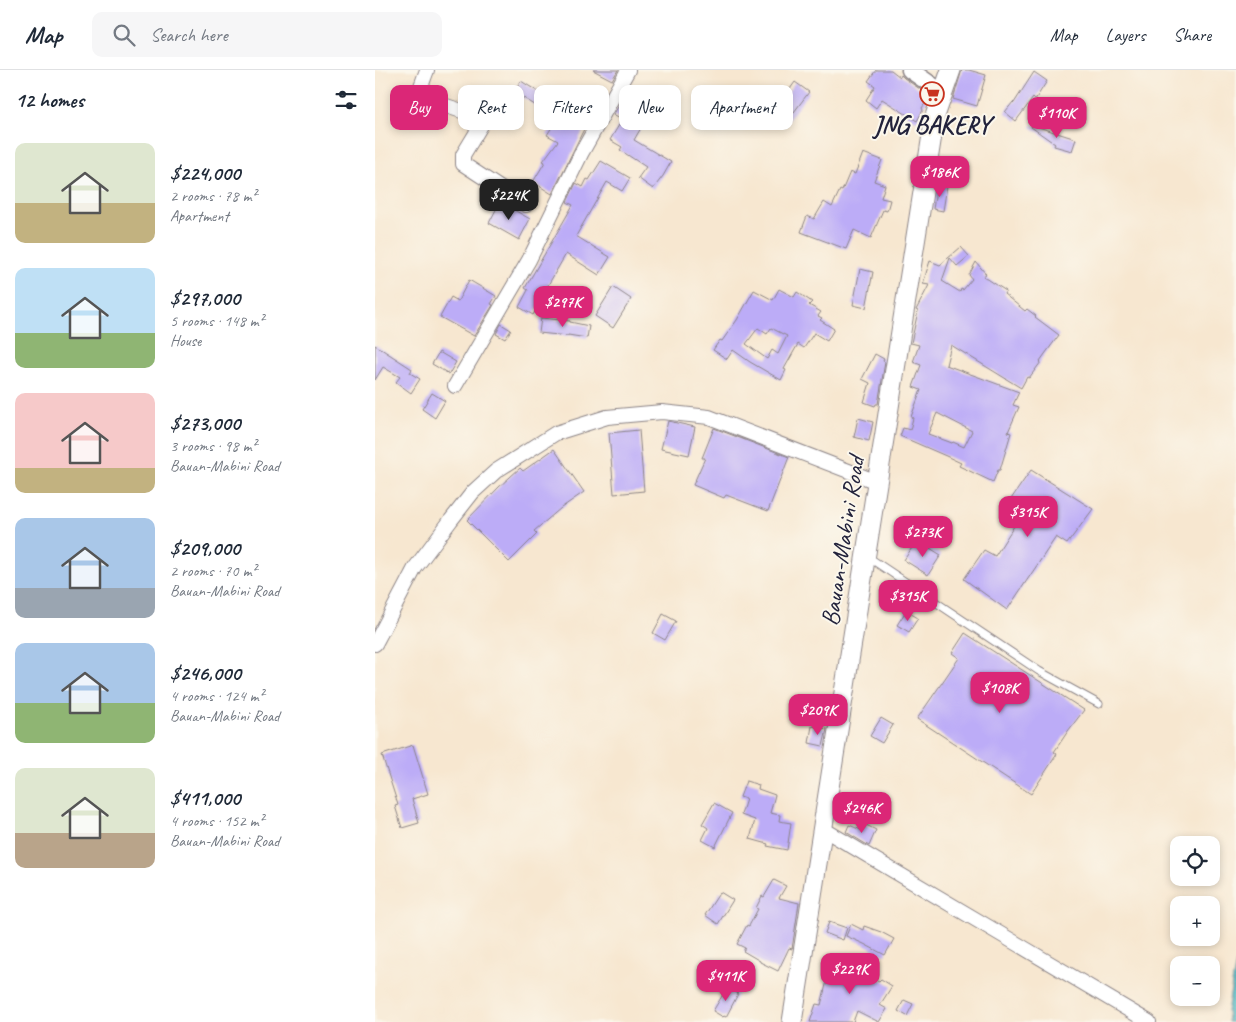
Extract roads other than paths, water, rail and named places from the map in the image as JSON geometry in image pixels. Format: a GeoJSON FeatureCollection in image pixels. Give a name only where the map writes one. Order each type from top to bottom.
{"type":"FeatureCollection","features":[{"type":"Feature","properties":{"kind":"main road","name":"Bauan-Mabini Road"},"geometry":{"type":"LineString","coordinates":[[792,1022],[935,116],[951,70]]}},
{"type":"Feature","properties":{"kind":"street"},"geometry":{"type":"LineString","coordinates":[[427,70],[420,88],[425,99],[480,117],[483,122],[463,155],[463,164],[526,205]]}},
{"type":"Feature","properties":{"kind":"street"},"geometry":{"type":"LineString","coordinates":[[455,386],[529,260],[582,152],[628,70]]}},
{"type":"Feature","properties":{"kind":"street"},"geometry":{"type":"LineString","coordinates":[[910,70],[943,93]]}},
{"type":"Feature","properties":{"kind":"street"},"geometry":{"type":"LineString","coordinates":[[375,644],[415,568],[473,492],[496,472],[556,433],[590,422],[607,417],[663,412],[709,416],[877,482]]}},
{"type":"Feature","properties":{"kind":"street"},"geometry":{"type":"LineString","coordinates":[[823,829],[1149,1022]]}},
{"type":"Feature","properties":{"kind":"lane"},"geometry":{"type":"LineString","coordinates":[[865,556],[1039,671],[1099,704]]}},
{"type":"Feature","properties":{"kind":"water"},"geometry":{"type":"Polygon","coordinates":[[[1236,962],[1236,1022],[1228,1022],[1227,1011],[1236,962]]]}},
{"type":"Feature","properties":{"kind":"place","name":"JNG BAKERY"},"geometry":{"type":"Point","coordinates":[932,94]}}]}
